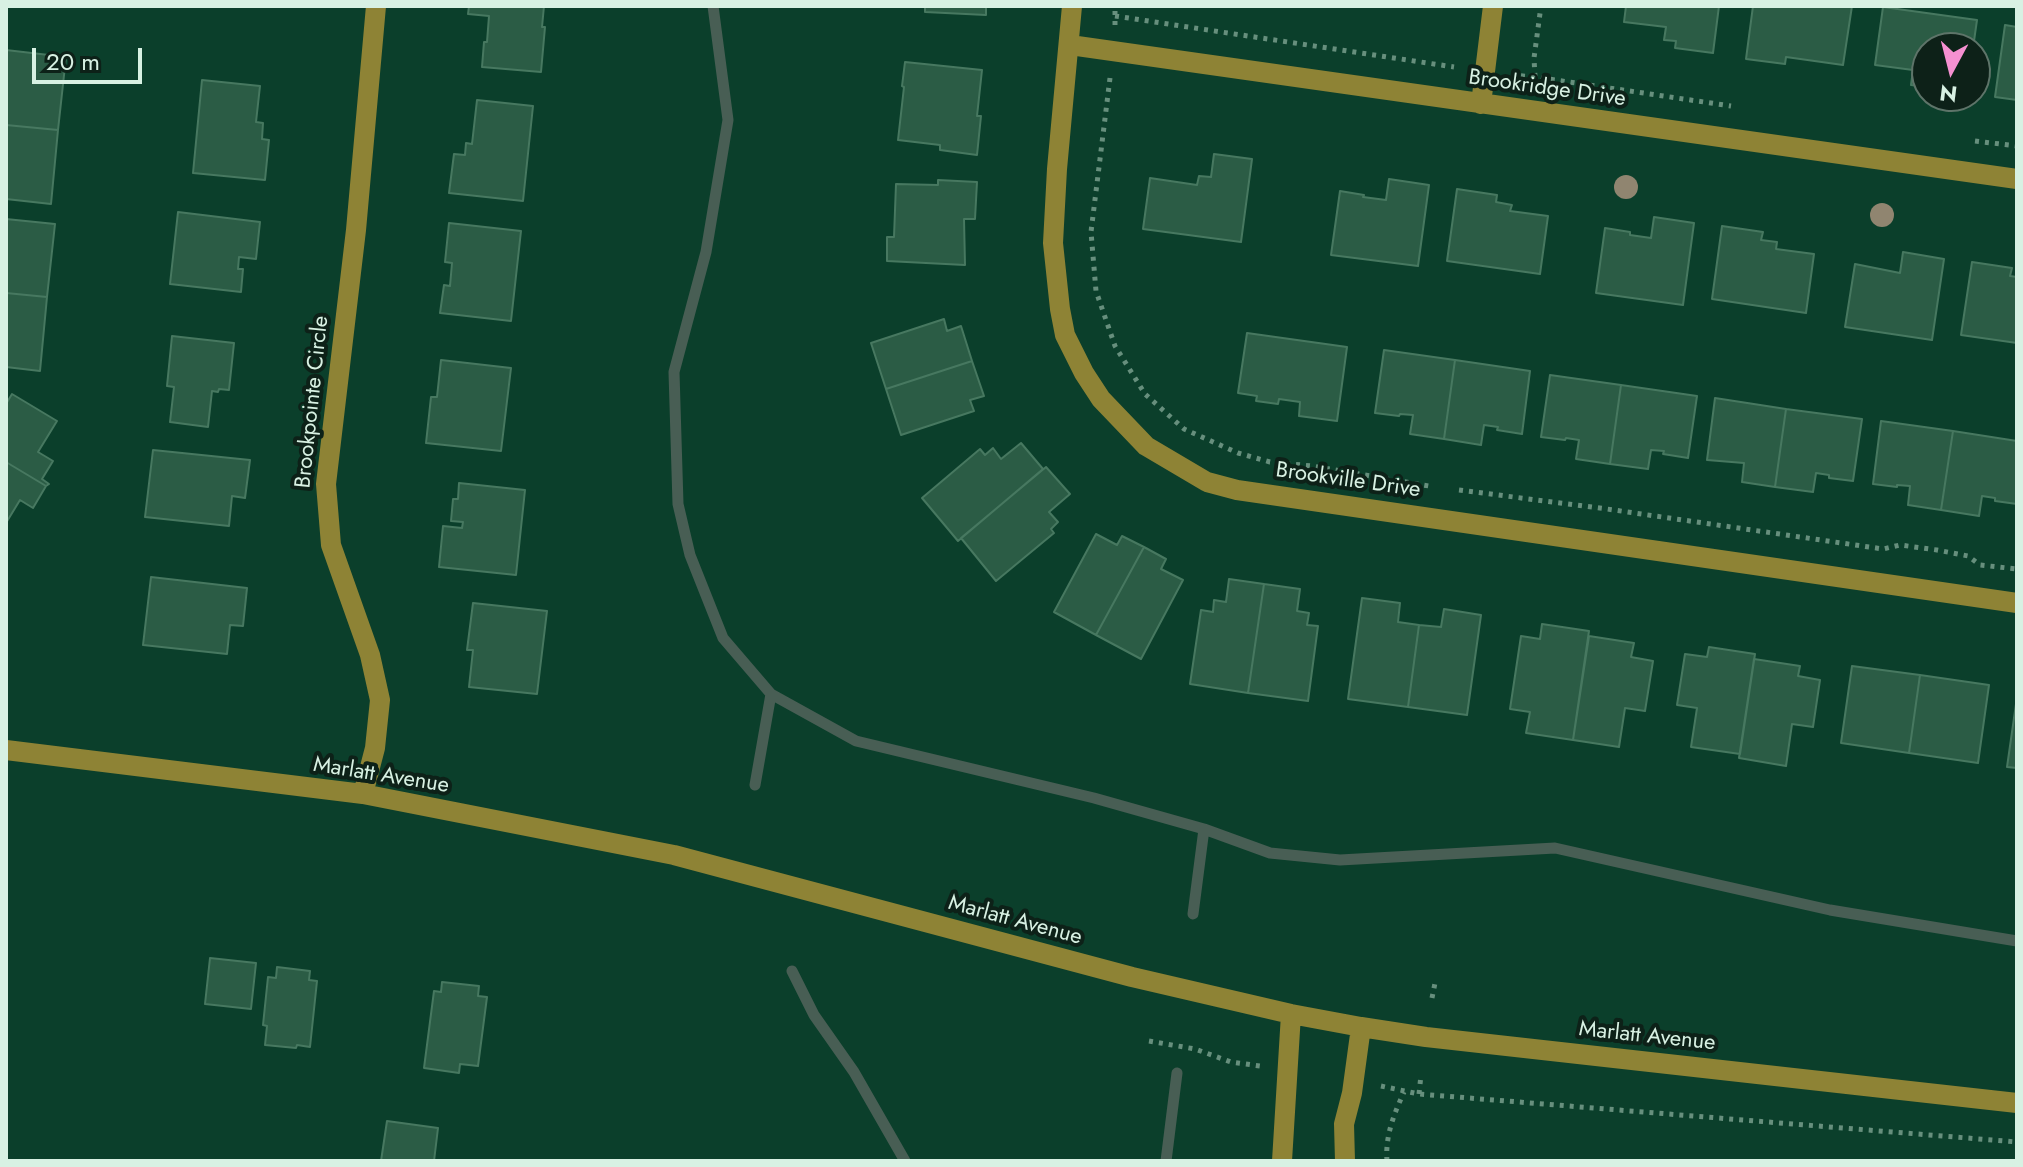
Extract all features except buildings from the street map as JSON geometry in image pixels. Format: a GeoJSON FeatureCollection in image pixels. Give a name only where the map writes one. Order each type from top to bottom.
{"type":"FeatureCollection","features":[{"type":"Feature","properties":{"kind":"street","name":"Brookpointe Circle"},"geometry":{"type":"LineString","coordinates":[[363,794],[375,748],[380,700],[370,655],[331,545],[326,484],[356,230],[376,6]]}},
{"type":"Feature","properties":{"kind":"street","name":"Brookville Drive"},"geometry":{"type":"LineString","coordinates":[[1072,6],[1053,243],[1060,309],[1065,335],[1084,373],[1101,399],[1146,446],[1207,482],[1237,490],[2017,603]]}},
{"type":"Feature","properties":{"kind":"street"},"geometry":{"type":"LineString","coordinates":[[1481,104],[1493,6]]}},
{"type":"Feature","properties":{"kind":"street","name":"Brookridge Drive"},"geometry":{"type":"LineString","coordinates":[[1070,45],[2017,179]]}},
{"type":"Feature","properties":{"kind":"street","name":"Marlatt Avenue"},"geometry":{"type":"LineString","coordinates":[[6,750],[363,794],[674,855],[1132,977],[1361,1027],[1426,1037],[2017,1103]]}},
{"type":"Feature","properties":{"kind":"street"},"geometry":{"type":"LineString","coordinates":[[1282,1161],[1291,1014]]}},
{"type":"Feature","properties":{"kind":"street"},"geometry":{"type":"LineString","coordinates":[[1345,1161],[1344,1124],[1352,1093],[1361,1027]]}},
{"type":"Feature","properties":{"kind":"path"},"geometry":{"type":"LineString","coordinates":[[1115,6],[1114,51],[1091,232],[1096,291],[1115,346],[1145,394],[1184,429],[1238,453],[1270,462],[1441,488]]}},
{"type":"Feature","properties":{"kind":"path"},"geometry":{"type":"LineString","coordinates":[[1535,77],[1534,58],[1541,6]]}},
{"type":"Feature","properties":{"kind":"path"},"geometry":{"type":"LineString","coordinates":[[1115,16],[1484,73],[1535,77],[1743,108]]}},
{"type":"Feature","properties":{"kind":"path"},"geometry":{"type":"LineString","coordinates":[[1973,141],[2017,146]]}},
{"type":"Feature","properties":{"kind":"path"},"geometry":{"type":"LineString","coordinates":[[1456,489],[1883,549],[1900,545],[1937,550],[1968,556],[1980,565],[2017,569]]}},
{"type":"Feature","properties":{"kind":"path"},"geometry":{"type":"LineString","coordinates":[[1432,998],[1435,983]]}},
{"type":"Feature","properties":{"kind":"path"},"geometry":{"type":"LineString","coordinates":[[1149,1041],[1195,1049],[1231,1062],[1260,1066]]}},
{"type":"Feature","properties":{"kind":"path"},"geometry":{"type":"LineString","coordinates":[[1419,1094],[1421,1075]]}},
{"type":"Feature","properties":{"kind":"path"},"geometry":{"type":"LineString","coordinates":[[1387,1161],[1389,1130],[1404,1092],[2017,1142]]}},
{"type":"Feature","properties":{"kind":"waterway"},"geometry":{"type":"LineString","coordinates":[[713,6],[728,120],[706,252],[674,372],[678,504],[690,555],[723,638],[771,694],[856,741],[1094,798],[1204,829],[1270,853],[1340,860],[1555,848],[1830,910],[2017,941]]}},
{"type":"Feature","properties":{"kind":"waterway"},"geometry":{"type":"LineString","coordinates":[[755,785],[771,694]]}},
{"type":"Feature","properties":{"kind":"waterway"},"geometry":{"type":"LineString","coordinates":[[1193,914],[1204,829]]}},
{"type":"Feature","properties":{"kind":"waterway"},"geometry":{"type":"LineString","coordinates":[[792,971],[814,1015],[854,1072],[905,1161]]}},
{"type":"Feature","properties":{"kind":"waterway"},"geometry":{"type":"LineString","coordinates":[[1166,1161],[1177,1073]]}}]}
